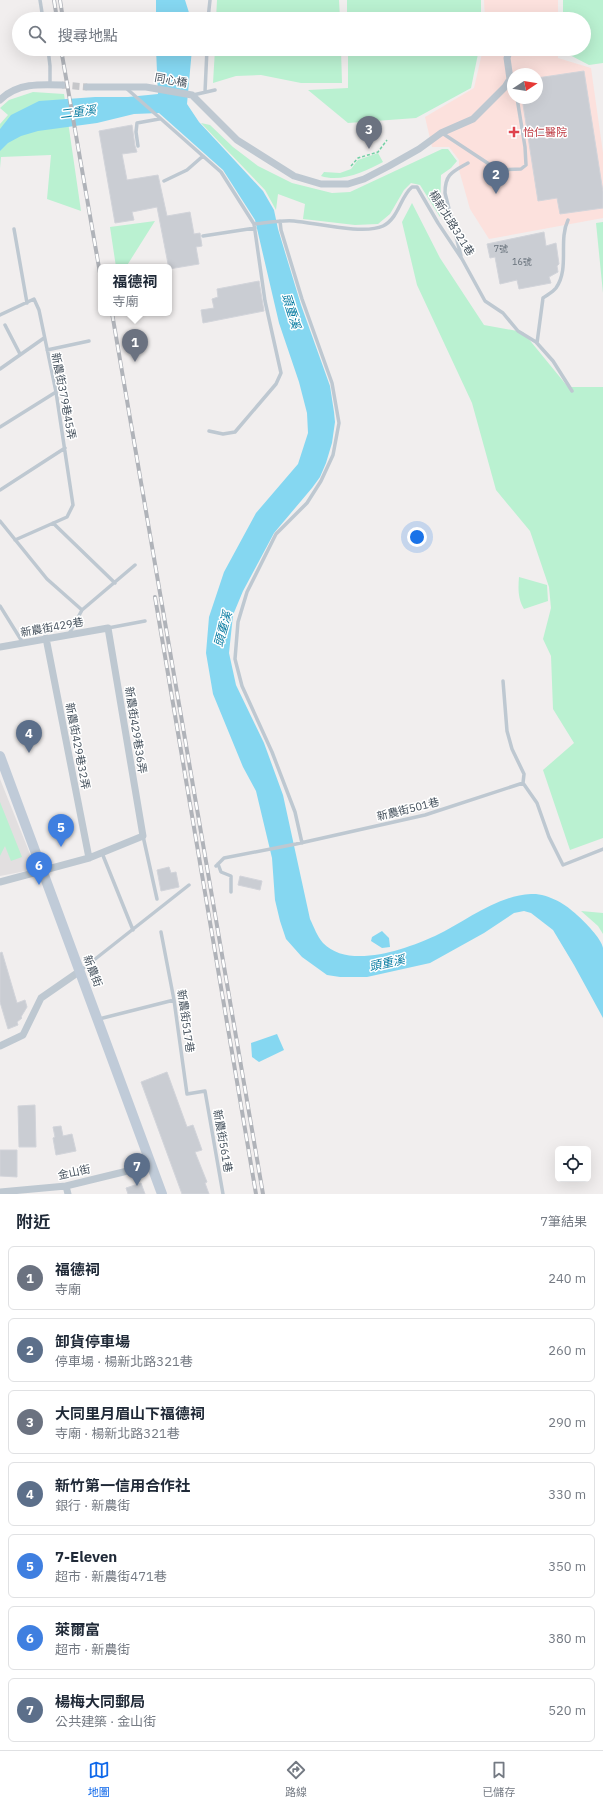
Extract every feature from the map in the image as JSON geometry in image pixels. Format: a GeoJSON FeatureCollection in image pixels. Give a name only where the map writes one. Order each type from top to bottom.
{"type":"FeatureCollection","features":[{"type":"Feature","properties":{"kind":"street"},"geometry":{"type":"LineString","coordinates":[[192,95],[237,140],[294,176],[321,184],[348,184],[364,179],[419,150],[441,133],[473,119],[505,87],[510,78],[508,56]]}},
{"type":"Feature","properties":{"kind":"street"},"geometry":{"type":"LineString","coordinates":[[0,100],[19,87],[35,84],[62,86]]}},
{"type":"Feature","properties":{"kind":"street"},"geometry":{"type":"LineString","coordinates":[[87,87],[125,87]]}},
{"type":"Feature","properties":{"kind":"street","name":"同心橋"},"geometry":{"type":"LineString","coordinates":[[125,87],[146,87],[192,95]]}},
{"type":"Feature","properties":{"kind":"street","name":"新農街429巷"},"geometry":{"type":"LineString","coordinates":[[0,647],[108,628]]}},
{"type":"Feature","properties":{"kind":"street","name":"新農街429巷36弄"},"geometry":{"type":"LineString","coordinates":[[108,628],[143,836]]}},
{"type":"Feature","properties":{"kind":"street","name":"新農街429巷32弄"},"geometry":{"type":"LineString","coordinates":[[46,638],[89,858]]}},
{"type":"Feature","properties":{"kind":"street","name":"新農街"},"geometry":{"type":"LineString","coordinates":[[0,756],[162,1194]]}},
{"type":"Feature","properties":{"kind":"street"},"geometry":{"type":"LineString","coordinates":[[0,882],[89,858],[143,836]]}},
{"type":"Feature","properties":{"kind":"street"},"geometry":{"type":"LineString","coordinates":[[0,1046],[23,1035],[41,998],[80,971]]}},
{"type":"Feature","properties":{"kind":"street","name":"金山街"},"geometry":{"type":"LineString","coordinates":[[0,1192],[66,1186],[152,1165]]}},
{"type":"Feature","properties":{"kind":"street"},"geometry":{"type":"LineString","coordinates":[[66,1186],[68,1194]]}},
{"type":"Feature","properties":{"kind":"lane"},"geometry":{"type":"LineString","coordinates":[[40,0],[42,12]]}},
{"type":"Feature","properties":{"kind":"lane"},"geometry":{"type":"LineString","coordinates":[[209,12],[210,0]]}},
{"type":"Feature","properties":{"kind":"lane"},"geometry":{"type":"LineString","coordinates":[[49,56],[50,85]]}},
{"type":"Feature","properties":{"kind":"lane"},"geometry":{"type":"LineString","coordinates":[[205,92],[207,56]]}},
{"type":"Feature","properties":{"kind":"lane"},"geometry":{"type":"LineString","coordinates":[[125,87],[158,118],[221,172],[254,225],[265,301],[281,373],[276,384],[235,432],[223,434],[209,431]]}},
{"type":"Feature","properties":{"kind":"lane"},"geometry":{"type":"LineString","coordinates":[[192,95],[215,90]]}},
{"type":"Feature","properties":{"kind":"lane"},"geometry":{"type":"LineString","coordinates":[[441,133],[498,170],[521,169],[526,165],[526,147],[518,104]]}},
{"type":"Feature","properties":{"kind":"lane"},"geometry":{"type":"LineString","coordinates":[[138,146],[136,132],[137,123],[158,118]]}},
{"type":"Feature","properties":{"kind":"lane"},"geometry":{"type":"LineString","coordinates":[[164,181],[187,170],[203,156]]}},
{"type":"Feature","properties":{"kind":"lane"},"geometry":{"type":"LineString","coordinates":[[462,259],[445,193],[445,183],[450,173],[468,163]]}},
{"type":"Feature","properties":{"kind":"lane","name":"楊新北路321巷"},"geometry":{"type":"LineString","coordinates":[[279,221],[295,221],[333,228],[369,229],[384,226],[398,211],[407,191],[412,187],[417,188],[462,259],[485,301],[502,313],[518,331],[537,343],[553,361],[572,391]]}},
{"type":"Feature","properties":{"kind":"lane"},"geometry":{"type":"LineString","coordinates":[[537,343],[543,298],[555,289],[562,270],[563,229],[568,220]]}},
{"type":"Feature","properties":{"kind":"lane"},"geometry":{"type":"LineString","coordinates":[[203,236],[279,221],[302,299],[332,383],[339,423],[333,455],[321,481],[307,503],[276,534],[246,592],[238,622],[235,659],[242,686],[272,752],[295,812],[302,843]]}},
{"type":"Feature","properties":{"kind":"lane"},"geometry":{"type":"LineString","coordinates":[[0,315],[27,302],[14,229]]}},
{"type":"Feature","properties":{"kind":"lane","name":"新農街379巷45弄"},"geometry":{"type":"LineString","coordinates":[[15,540],[67,517],[73,505],[56,392],[46,350],[39,310],[34,299],[27,302]]}},
{"type":"Feature","properties":{"kind":"lane"},"geometry":{"type":"LineString","coordinates":[[5,325],[20,354]]}},
{"type":"Feature","properties":{"kind":"lane"},"geometry":{"type":"LineString","coordinates":[[0,369],[44,338]]}},
{"type":"Feature","properties":{"kind":"lane"},"geometry":{"type":"LineString","coordinates":[[46,350],[89,342]]}},
{"type":"Feature","properties":{"kind":"lane"},"geometry":{"type":"LineString","coordinates":[[0,427],[56,392]]}},
{"type":"Feature","properties":{"kind":"lane"},"geometry":{"type":"LineString","coordinates":[[0,490],[65,448]]}},
{"type":"Feature","properties":{"kind":"lane"},"geometry":{"type":"LineString","coordinates":[[0,520],[47,579],[82,610]]}},
{"type":"Feature","properties":{"kind":"lane"},"geometry":{"type":"LineString","coordinates":[[53,523],[115,583]]}},
{"type":"Feature","properties":{"kind":"lane"},"geometry":{"type":"LineString","coordinates":[[69,634],[82,610],[115,583],[135,564]]}},
{"type":"Feature","properties":{"kind":"lane"},"geometry":{"type":"LineString","coordinates":[[0,606],[23,643]]}},
{"type":"Feature","properties":{"kind":"lane"},"geometry":{"type":"LineString","coordinates":[[108,628],[145,620]]}},
{"type":"Feature","properties":{"kind":"lane"},"geometry":{"type":"LineString","coordinates":[[503,681],[507,731],[512,749],[524,774],[522,783],[537,803],[549,837],[563,865],[570,864],[603,849]]}},
{"type":"Feature","properties":{"kind":"lane","name":"新農街501巷"},"geometry":{"type":"LineString","coordinates":[[231,892],[231,876],[221,872],[217,865],[224,858],[302,843],[425,815],[522,783]]}},
{"type":"Feature","properties":{"kind":"lane"},"geometry":{"type":"LineString","coordinates":[[143,836],[157,899]]}},
{"type":"Feature","properties":{"kind":"lane"},"geometry":{"type":"LineString","coordinates":[[102,853],[133,930]]}},
{"type":"Feature","properties":{"kind":"lane"},"geometry":{"type":"LineString","coordinates":[[80,971],[189,885]]}},
{"type":"Feature","properties":{"kind":"lane","name":"新農街517巷"},"geometry":{"type":"LineString","coordinates":[[161,932],[174,1000],[187,1094],[205,1091]]}},
{"type":"Feature","properties":{"kind":"lane"},"geometry":{"type":"LineString","coordinates":[[98,1019],[174,1000]]}},
{"type":"Feature","properties":{"kind":"lane","name":"新農街561巷"},"geometry":{"type":"LineString","coordinates":[[205,1091],[223,1194]]}},
{"type":"Feature","properties":{"kind":"path"},"geometry":{"type":"LineString","coordinates":[[352,166],[358,158],[378,152],[387,140]]}},
{"type":"Feature","properties":{"kind":"shaded area"},"geometry":{"type":"Polygon","coordinates":[[[484,0],[558,0],[558,12],[485,12],[484,0]]]}},
{"type":"Feature","properties":{"kind":"shaded area","name":"怡仁醫院"},"geometry":{"type":"Polygon","coordinates":[[[481,56],[558,56],[558,58],[591,68],[603,153],[603,218],[489,239],[470,209],[459,170],[459,160],[449,147],[432,147],[425,117],[474,88],[481,56]]]}},
{"type":"Feature","properties":{"kind":"shaded area"},"geometry":{"type":"Polygon","coordinates":[[[0,779],[36,869],[0,876],[0,779]]]}},
{"type":"Feature","properties":{"kind":"green space"},"geometry":{"type":"Polygon","coordinates":[[[217,0],[339,0],[340,12],[216,12],[217,0]]]}},
{"type":"Feature","properties":{"kind":"green space"},"geometry":{"type":"Polygon","coordinates":[[[347,0],[481,0],[481,12],[347,12],[347,0]]]}},
{"type":"Feature","properties":{"kind":"green space"},"geometry":{"type":"Polygon","coordinates":[[[563,0],[603,0],[603,63],[589,65],[572,56],[591,56],[591,12],[563,12],[563,0]]]}},
{"type":"Feature","properties":{"kind":"green space"},"geometry":{"type":"Polygon","coordinates":[[[215,56],[341,56],[342,83],[301,83],[261,75],[236,76],[213,83],[215,56]]]}},
{"type":"Feature","properties":{"kind":"green space"},"geometry":{"type":"Polygon","coordinates":[[[348,56],[478,56],[471,88],[416,118],[348,123],[308,90],[348,88],[348,56]]]}},
{"type":"Feature","properties":{"kind":"green space"},"geometry":{"type":"Polygon","coordinates":[[[33,92],[64,94],[81,211],[47,199],[51,155],[1,157],[0,168],[0,124],[8,115],[0,108],[9,100],[33,92]]]}},
{"type":"Feature","properties":{"kind":"green space"},"geometry":{"type":"Polygon","coordinates":[[[201,123],[210,125],[233,147],[258,166],[292,183],[332,193],[350,192],[442,149],[448,149],[457,161],[451,168],[441,175],[440,217],[420,185],[411,183],[404,190],[390,214],[378,224],[355,225],[303,219],[305,204],[278,194],[276,210],[265,190],[201,123]]]}},
{"type":"Feature","properties":{"kind":"green space"},"geometry":{"type":"Polygon","coordinates":[[[378,153],[383,162],[369,169],[345,177],[329,178],[321,176],[324,172],[340,173],[351,169],[358,160],[378,153]]]}},
{"type":"Feature","properties":{"kind":"green space"},"geometry":{"type":"Polygon","coordinates":[[[412,203],[440,258],[484,325],[523,332],[568,387],[603,387],[603,838],[570,850],[543,770],[574,743],[553,709],[551,656],[543,639],[551,608],[549,587],[530,531],[496,490],[472,403],[417,285],[402,222],[412,203]]]}},
{"type":"Feature","properties":{"kind":"green space"},"geometry":{"type":"Polygon","coordinates":[[[155,221],[128,264],[116,264],[110,227],[155,221]]]}},
{"type":"Feature","properties":{"kind":"green space"},"geometry":{"type":"Polygon","coordinates":[[[603,222],[603,293],[596,223],[603,222]]]}},
{"type":"Feature","properties":{"kind":"green space"},"geometry":{"type":"Polygon","coordinates":[[[519,577],[547,585],[548,601],[524,609],[519,594],[519,577]]]}},
{"type":"Feature","properties":{"kind":"green space"},"geometry":{"type":"Polygon","coordinates":[[[0,802],[22,857],[11,861],[5,846],[0,856],[0,802]]]}},
{"type":"Feature","properties":{"kind":"green space"},"geometry":{"type":"Polygon","coordinates":[[[581,911],[603,913],[603,934],[598,926],[581,911]]]}},
{"type":"Feature","properties":{"kind":"water"},"geometry":{"type":"Polygon","coordinates":[[[156,0],[185,0],[189,12],[156,12],[156,0]]]}},
{"type":"Feature","properties":{"kind":"water"},"geometry":{"type":"Polygon","coordinates":[[[156,56],[191,56],[187,104],[199,122],[263,191],[274,210],[278,229],[301,305],[330,386],[335,422],[332,443],[326,463],[320,477],[312,488],[274,533],[243,591],[233,615],[229,653],[236,685],[264,743],[283,795],[310,919],[317,934],[323,943],[334,951],[347,955],[362,956],[378,954],[394,951],[435,936],[505,899],[531,894],[550,897],[573,911],[592,930],[602,944],[603,1018],[553,930],[531,913],[524,911],[514,913],[484,933],[430,963],[367,977],[340,977],[327,975],[302,957],[286,939],[275,900],[272,858],[256,791],[243,767],[213,694],[206,653],[209,617],[224,572],[256,513],[298,464],[308,433],[307,413],[299,382],[279,323],[255,220],[223,170],[159,113],[134,114],[97,123],[38,131],[21,136],[8,143],[0,151],[0,129],[11,115],[39,101],[95,97],[128,97],[158,94],[156,56]]]}},
{"type":"Feature","properties":{"kind":"water"},"geometry":{"type":"Polygon","coordinates":[[[382,931],[389,938],[390,947],[382,948],[371,941],[372,937],[382,931]]]}},
{"type":"Feature","properties":{"kind":"water"},"geometry":{"type":"Polygon","coordinates":[[[277,1034],[284,1050],[259,1062],[252,1057],[251,1043],[277,1034]]]}},
{"type":"Feature","properties":{"kind":"building","name":"怡仁醫院"},"geometry":{"type":"Polygon","coordinates":[[[584,71],[603,192],[603,208],[560,214],[557,198],[538,201],[523,104],[543,104],[543,77],[584,71]]]}},
{"type":"Feature","properties":{"kind":"building"},"geometry":{"type":"Polygon","coordinates":[[[132,125],[137,152],[122,154],[127,180],[158,175],[167,216],[190,212],[194,234],[200,233],[202,246],[196,247],[199,264],[172,268],[172,264],[168,264],[157,207],[132,212],[134,220],[115,223],[99,131],[132,125]]]}},
{"type":"Feature","properties":{"kind":"building"},"geometry":{"type":"Polygon","coordinates":[[[544,232],[546,246],[556,243],[559,264],[557,266],[558,272],[549,277],[551,283],[519,289],[517,280],[500,284],[495,257],[490,258],[487,244],[544,232]]]}},
{"type":"Feature","properties":{"kind":"building"},"geometry":{"type":"Polygon","coordinates":[[[259,281],[264,311],[203,323],[201,310],[214,308],[212,299],[218,297],[217,289],[259,281]]]}},
{"type":"Feature","properties":{"kind":"building"},"geometry":{"type":"Polygon","coordinates":[[[169,867],[171,873],[176,872],[179,887],[161,891],[157,870],[169,867]]]}},
{"type":"Feature","properties":{"kind":"building"},"geometry":{"type":"Polygon","coordinates":[[[240,876],[262,881],[260,890],[238,885],[240,876]]]}},
{"type":"Feature","properties":{"kind":"building"},"geometry":{"type":"Polygon","coordinates":[[[2,952],[17,1003],[25,1000],[27,1007],[21,1017],[22,1018],[17,1022],[18,1025],[8,1029],[0,1002],[0,953],[2,952]]]}},
{"type":"Feature","properties":{"kind":"building"},"geometry":{"type":"Polygon","coordinates":[[[167,1072],[187,1127],[193,1125],[202,1150],[195,1152],[207,1182],[205,1183],[209,1194],[182,1194],[141,1082],[167,1072]]]}},
{"type":"Feature","properties":{"kind":"building"},"geometry":{"type":"Polygon","coordinates":[[[35,1105],[36,1147],[19,1147],[18,1106],[35,1105]]]}},
{"type":"Feature","properties":{"kind":"building"},"geometry":{"type":"Polygon","coordinates":[[[61,1126],[63,1136],[72,1134],[76,1151],[56,1155],[53,1127],[61,1126]]]}},
{"type":"Feature","properties":{"kind":"building"},"geometry":{"type":"Polygon","coordinates":[[[0,1150],[17,1150],[17,1177],[0,1176],[0,1150]]]}},
{"type":"Feature","properties":{"kind":"building"},"geometry":{"type":"Polygon","coordinates":[[[141,1183],[145,1194],[128,1194],[126,1188],[141,1183]]]}},
{"type":"Feature","properties":{"kind":"tunnel"},"geometry":{"type":"LineString","coordinates":[[62,85],[87,87]]}},
{"type":"Feature","properties":{"kind":"railway"},"geometry":{"type":"LineString","coordinates":[[54,0],[56,12]]}},
{"type":"Feature","properties":{"kind":"railway"},"geometry":{"type":"LineString","coordinates":[[60,0],[62,12]]}},
{"type":"Feature","properties":{"kind":"railway"},"geometry":{"type":"LineString","coordinates":[[62,56],[98,264]]}},
{"type":"Feature","properties":{"kind":"railway"},"geometry":{"type":"LineString","coordinates":[[113,316],[263,1194]]}},
{"type":"Feature","properties":{"kind":"railway"},"geometry":{"type":"LineString","coordinates":[[155,597],[256,1194]]}},
{"type":"Feature","properties":{"kind":"place","name":"怡仁醫院"},"geometry":{"type":"Point","coordinates":[514,132]}},
{"type":"Feature","properties":{"kind":"place","name":"大同里月眉山下福德祠"},"geometry":{"type":"Point","coordinates":[369,149]}},
{"type":"Feature","properties":{"kind":"place","name":"卸貨停車場"},"geometry":{"type":"Point","coordinates":[496,194]}},
{"type":"Feature","properties":{"kind":"place","name":"福德祠"},"geometry":{"type":"Point","coordinates":[135,362]}},
{"type":"Feature","properties":{"kind":"place","name":"新竹第一信用合作社"},"geometry":{"type":"Point","coordinates":[29,753]}},
{"type":"Feature","properties":{"kind":"place","name":"7-Eleven"},"geometry":{"type":"Point","coordinates":[61,847]}},
{"type":"Feature","properties":{"kind":"place","name":"萊爾富"},"geometry":{"type":"Point","coordinates":[39,885]}},
{"type":"Feature","properties":{"kind":"place","name":"楊梅大同郵局"},"geometry":{"type":"Point","coordinates":[137,1186]}},
{"type":"Feature","properties":{"kind":"water label","name":"二重溪"},"geometry":{"type":"Point","coordinates":[78,112]}},
{"type":"Feature","properties":{"kind":"water label","name":"頭重溪"},"geometry":{"type":"Point","coordinates":[291,311]}},
{"type":"Feature","properties":{"kind":"water label","name":"頭重溪"},"geometry":{"type":"Point","coordinates":[223,629]}},
{"type":"Feature","properties":{"kind":"water label","name":"頭重溪"},"geometry":{"type":"Point","coordinates":[387,963]}}]}
